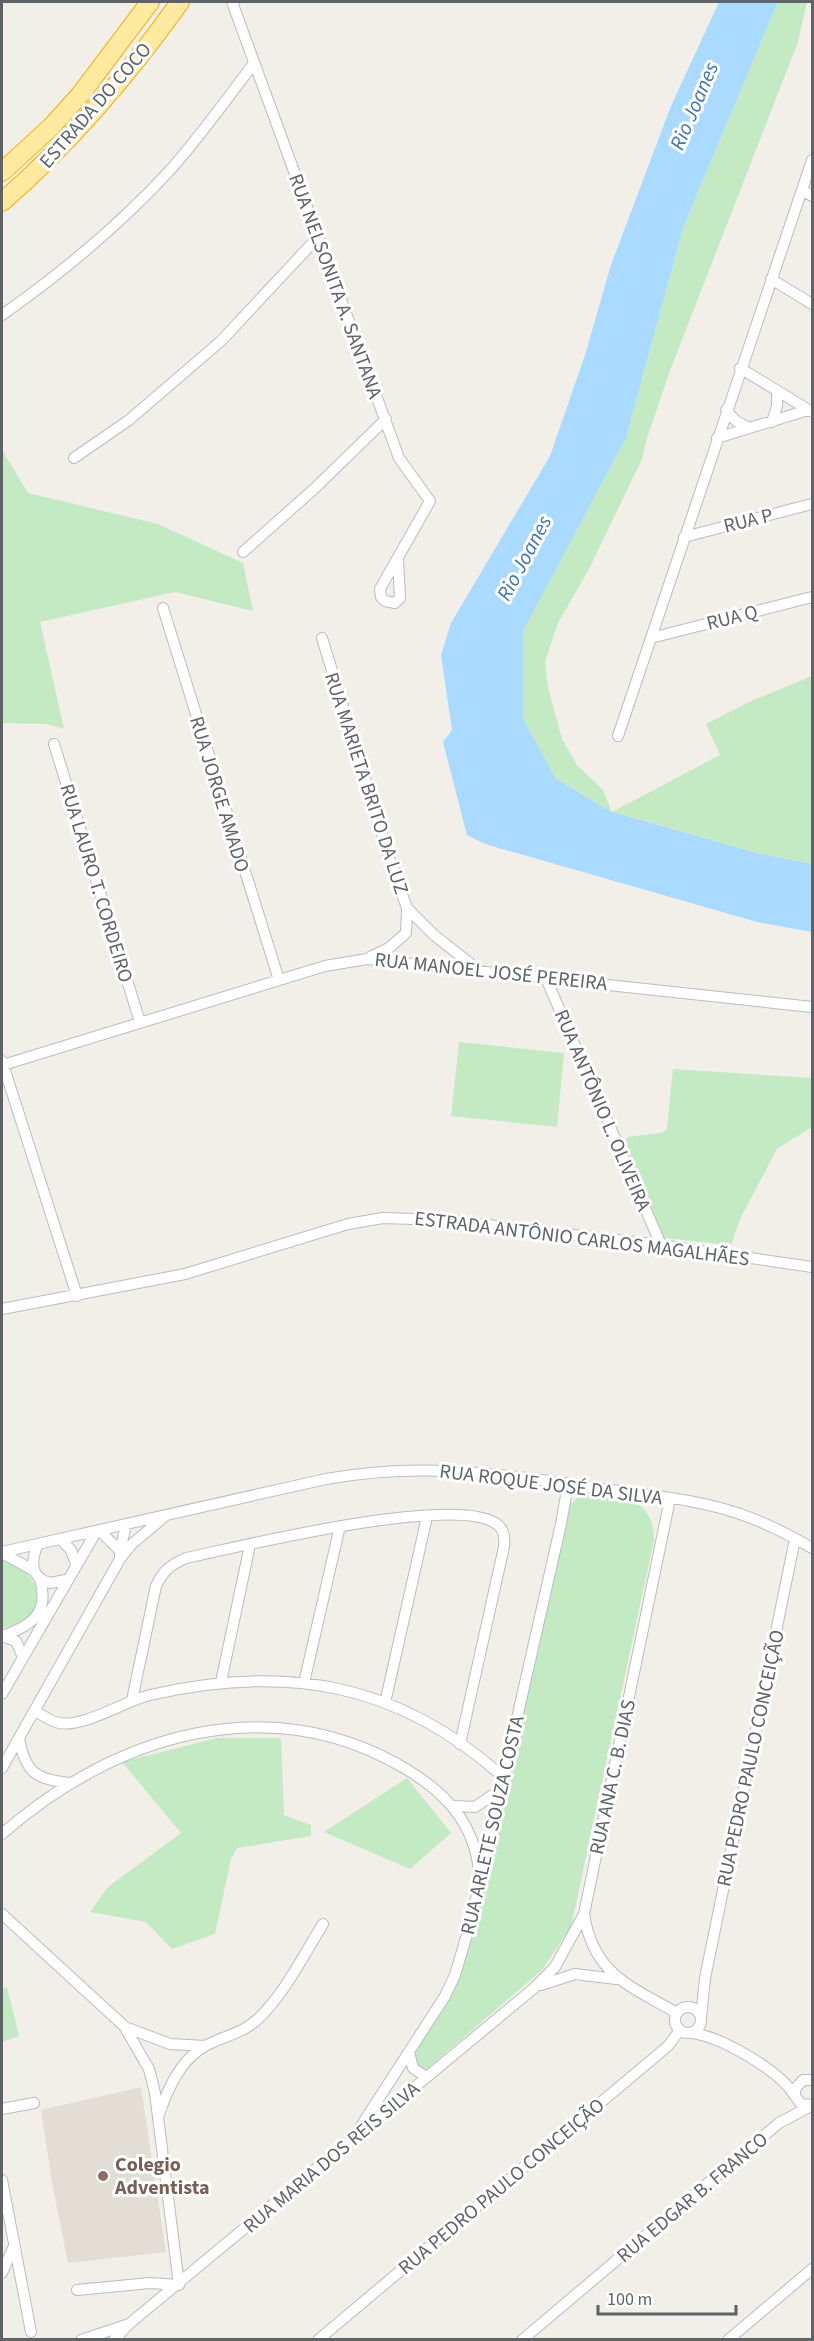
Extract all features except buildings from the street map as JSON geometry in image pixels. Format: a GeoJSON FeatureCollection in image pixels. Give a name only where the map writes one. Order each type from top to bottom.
{"type":"FeatureCollection","features":[{"type":"Feature","properties":{"kind":"highway","name":"ESTRADA DO COCO"},"geometry":{"type":"LineString","coordinates":[[2,172],[51,127],[80,95],[150,2]]}},
{"type":"Feature","properties":{"kind":"highway","name":"ESTRADA DO COCO"},"geometry":{"type":"LineString","coordinates":[[2,202],[33,175],[122,81],[180,2]]}},
{"type":"Feature","properties":{"kind":"street","name":"RUA NELSONITA A. SANTANA"},"geometry":{"type":"LineString","coordinates":[[232,2],[399,458],[430,501],[398,559]]}},
{"type":"Feature","properties":{"kind":"street"},"geometry":{"type":"LineString","coordinates":[[2,315],[77,258],[139,201],[190,147],[254,63]]}},
{"type":"Feature","properties":{"kind":"street"},"geometry":{"type":"LineString","coordinates":[[618,736],[740,368],[813,160]]}},
{"type":"Feature","properties":{"kind":"street"},"geometry":{"type":"LineString","coordinates":[[802,190],[813,196]]}},
{"type":"Feature","properties":{"kind":"street"},"geometry":{"type":"LineString","coordinates":[[74,458],[129,420],[221,341],[319,236]]}},
{"type":"Feature","properties":{"kind":"street"},"geometry":{"type":"LineString","coordinates":[[771,279],[813,304]]}},
{"type":"Feature","properties":{"kind":"street"},"geometry":{"type":"LineString","coordinates":[[740,368],[811,411]]}},
{"type":"Feature","properties":{"kind":"street"},"geometry":{"type":"LineString","coordinates":[[771,422],[777,406],[777,391]]}},
{"type":"Feature","properties":{"kind":"street"},"geometry":{"type":"LineString","coordinates":[[726,410],[736,421],[749,428]]}},
{"type":"Feature","properties":{"kind":"street"},"geometry":{"type":"LineString","coordinates":[[717,438],[811,411]]}},
{"type":"Feature","properties":{"kind":"street"},"geometry":{"type":"LineString","coordinates":[[243,552],[314,489],[386,419]]}},
{"type":"Feature","properties":{"kind":"street","name":"RUA P"},"geometry":{"type":"LineString","coordinates":[[684,537],[813,504]]}},
{"type":"Feature","properties":{"kind":"street","name":"RUA Q"},"geometry":{"type":"LineString","coordinates":[[651,638],[813,597]]}},
{"type":"Feature","properties":{"kind":"street","name":"RUA JORGE AMADO"},"geometry":{"type":"LineString","coordinates":[[162,608],[279,980]]}},
{"type":"Feature","properties":{"kind":"street","name":"RUA MARIETA BRITO DA LUZ"},"geometry":{"type":"LineString","coordinates":[[322,638],[390,861],[407,908],[434,935],[477,969]]}},
{"type":"Feature","properties":{"kind":"street","name":"RUA LAURO T. CORDEIRO"},"geometry":{"type":"LineString","coordinates":[[54,744],[140,1022]]}},
{"type":"Feature","properties":{"kind":"street"},"geometry":{"type":"LineString","coordinates":[[367,958],[401,938],[408,927],[407,908]]}},
{"type":"Feature","properties":{"kind":"street","name":"RUA MANOEL JOSÉ PEREIRA"},"geometry":{"type":"LineString","coordinates":[[2,1063],[339,962],[367,958],[813,1007]]}},
{"type":"Feature","properties":{"kind":"street","name":"RUA ANTÔNIO L. OLIVEIRA"},"geometry":{"type":"LineString","coordinates":[[545,976],[664,1245]]}},
{"type":"Feature","properties":{"kind":"street"},"geometry":{"type":"LineString","coordinates":[[2,1063],[77,1296]]}},
{"type":"Feature","properties":{"kind":"street","name":"ESTRADA ANTÔNIO CARLOS MAGALHÃES"},"geometry":{"type":"LineString","coordinates":[[2,1309],[185,1274],[348,1224],[383,1218],[444,1220],[664,1245],[813,1267]]}},
{"type":"Feature","properties":{"kind":"street","name":"RUA ROQUE JOSÉ DA SILVA"},"geometry":{"type":"LineString","coordinates":[[2,1552],[37,1546],[326,1479],[389,1470],[452,1469],[670,1499],[730,1510],[813,1548]]}},
{"type":"Feature","properties":{"kind":"street","name":"RUA ARLETE SOUZA COSTA"},"geometry":{"type":"LineString","coordinates":[[352,2140],[445,1996],[455,1975],[480,1880],[565,1508],[568,1484]]}},
{"type":"Feature","properties":{"kind":"street","name":"RUA ANA C. B. DIAS"},"geometry":{"type":"LineString","coordinates":[[670,1499],[584,1914],[596,1954],[617,1979],[682,2010]]}},
{"type":"Feature","properties":{"kind":"street"},"geometry":{"type":"LineString","coordinates":[[120,1555],[167,1515]]}},
{"type":"Feature","properties":{"kind":"street"},"geometry":{"type":"LineString","coordinates":[[132,1700],[156,1586],[165,1569],[186,1558],[340,1526],[427,1517],[467,1516],[499,1525],[505,1539],[460,1744]]}},
{"type":"Feature","properties":{"kind":"street"},"geometry":{"type":"LineString","coordinates":[[385,1703],[427,1517]]}},
{"type":"Feature","properties":{"kind":"street"},"geometry":{"type":"LineString","coordinates":[[130,1524],[132,1544]]}},
{"type":"Feature","properties":{"kind":"street"},"geometry":{"type":"LineString","coordinates":[[2,1768],[120,1555],[130,1524]]}},
{"type":"Feature","properties":{"kind":"street"},"geometry":{"type":"LineString","coordinates":[[304,1683],[340,1526]]}},
{"type":"Feature","properties":{"kind":"street"},"geometry":{"type":"LineString","coordinates":[[2,1694],[66,1580],[98,1532],[120,1555]]}},
{"type":"Feature","properties":{"kind":"street","name":"RUA PEDRO PAULO CONCEIÇÃO"},"geometry":{"type":"LineString","coordinates":[[702,2019],[705,1978],[795,1539]]}},
{"type":"Feature","properties":{"kind":"street"},"geometry":{"type":"LineString","coordinates":[[61,1540],[71,1550],[76,1564]]}},
{"type":"Feature","properties":{"kind":"street"},"geometry":{"type":"LineString","coordinates":[[221,1682],[250,1545]]}},
{"type":"Feature","properties":{"kind":"street"},"geometry":{"type":"LineString","coordinates":[[2,1636],[23,1628],[41,1609],[43,1591],[32,1559],[37,1546]]}},
{"type":"Feature","properties":{"kind":"street"},"geometry":{"type":"LineString","coordinates":[[2,1552],[55,1584],[66,1580]]}},
{"type":"Feature","properties":{"kind":"street"},"geometry":{"type":"LineString","coordinates":[[2,1636],[16,1641],[22,1655]]}},
{"type":"Feature","properties":{"kind":"street"},"geometry":{"type":"LineString","coordinates":[[2,1673],[15,1670]]}},
{"type":"Feature","properties":{"kind":"street"},"geometry":{"type":"LineString","coordinates":[[35,1711],[52,1720],[68,1724],[132,1700],[221,1682],[264,1679],[304,1683],[349,1691],[385,1703],[460,1744],[503,1778]]}},
{"type":"Feature","properties":{"kind":"street"},"geometry":{"type":"LineString","coordinates":[[2,1834],[70,1783],[112,1761],[161,1742],[208,1730],[257,1726],[325,1735],[371,1750],[428,1783],[454,1806],[471,1835],[480,1880]]}},
{"type":"Feature","properties":{"kind":"street"},"geometry":{"type":"LineString","coordinates":[[19,1737],[25,1763],[32,1772],[43,1779],[70,1783]]}},
{"type":"Feature","properties":{"kind":"street"},"geometry":{"type":"LineString","coordinates":[[454,1806],[475,1807],[500,1790]]}},
{"type":"Feature","properties":{"kind":"street"},"geometry":{"type":"LineString","coordinates":[[2,1914],[124,2026],[149,2069],[159,2114],[179,2285],[150,2283],[77,2289]]}},
{"type":"Feature","properties":{"kind":"street","name":"RUA MARIA DOS REIS SILVA"},"geometry":{"type":"LineString","coordinates":[[114,2340],[129,2324],[179,2285],[533,1989],[555,1966],[584,1914]]}},
{"type":"Feature","properties":{"kind":"street"},"geometry":{"type":"LineString","coordinates":[[159,2114],[178,2073],[206,2046],[241,2032],[268,2009],[323,1924]]}},
{"type":"Feature","properties":{"kind":"street","name":"RUA MARIA DOS REIS SILVA"},"geometry":{"type":"LineString","coordinates":[[533,1989],[551,1980],[575,1974],[602,1975],[617,1979]]}},
{"type":"Feature","properties":{"kind":"street","name":"RUA PEDRO PAULO CONCEIÇÃO"},"geometry":{"type":"LineString","coordinates":[[682,2010],[697,1995],[705,1978]]}},
{"type":"Feature","properties":{"kind":"street"},"geometry":{"type":"LineString","coordinates":[[732,2049],[696,2010],[682,2010],[675,2022],[680,2030],[711,2037],[732,2049],[768,2069],[789,2079],[809,2078]]}},
{"type":"Feature","properties":{"kind":"street"},"geometry":{"type":"LineString","coordinates":[[693,2033],[699,2028],[702,2019]]}},
{"type":"Feature","properties":{"kind":"street"},"geometry":{"type":"LineString","coordinates":[[124,2026],[170,2044],[206,2046]]}},
{"type":"Feature","properties":{"kind":"street","name":"RUA PEDRO PAULO CONCEIÇÃO"},"geometry":{"type":"LineString","coordinates":[[318,2340],[668,2046],[680,2030]]}},
{"type":"Feature","properties":{"kind":"street"},"geometry":{"type":"LineString","coordinates":[[409,2052],[413,2068],[426,2077]]}},
{"type":"Feature","properties":{"kind":"street"},"geometry":{"type":"LineString","coordinates":[[768,2069],[786,2083],[801,2104],[812,2105]]}},
{"type":"Feature","properties":{"kind":"street"},"geometry":{"type":"LineString","coordinates":[[795,2096],[795,2089],[809,2078]]}},
{"type":"Feature","properties":{"kind":"street"},"geometry":{"type":"LineString","coordinates":[[2,2109],[34,2103]]}},
{"type":"Feature","properties":{"kind":"street","name":"RUA EDGAR B. FRANCO"},"geometry":{"type":"LineString","coordinates":[[522,2340],[779,2123],[812,2105]]}},
{"type":"Feature","properties":{"kind":"street"},"geometry":{"type":"LineString","coordinates":[[2,2180],[31,2332]]}},
{"type":"Feature","properties":{"kind":"street"},"geometry":{"type":"LineString","coordinates":[[2,2273],[14,2246]]}},
{"type":"Feature","properties":{"kind":"street"},"geometry":{"type":"LineString","coordinates":[[728,2340],[813,2269]]}},
{"type":"Feature","properties":{"kind":"street","name":"RUA MARIA DOS REIS SILVA"},"geometry":{"type":"LineString","coordinates":[[81,2340],[129,2324]]}},
{"type":"Feature","properties":{"kind":"shaded area","name":"Colegio Adventista"},"geometry":{"type":"Polygon","coordinates":[[[141,2087],[166,2252],[68,2263],[52,2183],[41,2110],[141,2087]]]}},
{"type":"Feature","properties":{"kind":"green space"},"geometry":{"type":"Polygon","coordinates":[[[778,2],[807,2],[798,42],[671,368],[642,459],[589,569],[558,623],[545,662],[548,688],[562,739],[577,765],[603,790],[612,812],[556,779],[523,720],[522,631],[626,438],[683,228],[778,2]]]}},
{"type":"Feature","properties":{"kind":"green space"},"geometry":{"type":"Polygon","coordinates":[[[2,450],[28,493],[158,524],[243,563],[253,611],[175,592],[40,622],[64,729],[47,724],[2,723],[2,450]]]}},
{"type":"Feature","properties":{"kind":"green space"},"geometry":{"type":"Polygon","coordinates":[[[812,676],[812,864],[757,853],[612,812],[720,755],[706,724],[749,702],[812,676]]]}},
{"type":"Feature","properties":{"kind":"green space"},"geometry":{"type":"Polygon","coordinates":[[[459,1042],[564,1053],[557,1127],[451,1116],[459,1042]]]}},
{"type":"Feature","properties":{"kind":"green space"},"geometry":{"type":"Polygon","coordinates":[[[673,1069],[812,1078],[812,1127],[777,1149],[740,1219],[731,1245],[664,1238],[625,1142],[627,1137],[661,1133],[667,1129],[673,1069]]]}},
{"type":"Feature","properties":{"kind":"green space"},"geometry":{"type":"Polygon","coordinates":[[[582,1493],[631,1500],[647,1513],[652,1525],[654,1540],[571,1927],[542,1970],[428,2068],[420,2069],[413,2061],[413,2052],[449,1997],[568,1507],[582,1493]]]}},
{"type":"Feature","properties":{"kind":"green space"},"geometry":{"type":"Polygon","coordinates":[[[2,1560],[26,1572],[36,1586],[37,1609],[21,1624],[2,1628],[2,1560]]]}},
{"type":"Feature","properties":{"kind":"green space"},"geometry":{"type":"Polygon","coordinates":[[[217,1738],[281,1738],[284,1815],[311,1825],[311,1836],[237,1848],[231,1859],[215,1934],[172,1949],[146,1922],[90,1912],[108,1887],[181,1833],[122,1762],[217,1738]]]}},
{"type":"Feature","properties":{"kind":"green space"},"geometry":{"type":"Polygon","coordinates":[[[407,1778],[451,1833],[410,1869],[324,1832],[407,1778]]]}},
{"type":"Feature","properties":{"kind":"green space"},"geometry":{"type":"Polygon","coordinates":[[[7,1987],[19,2036],[2,2042],[2,1990],[7,1987]]]}},
{"type":"Feature","properties":{"kind":"water","name":"Rio Joanes"},"geometry":{"type":"Polygon","coordinates":[[[719,2],[778,2],[683,228],[626,438],[523,631],[523,719],[556,779],[612,812],[757,853],[812,864],[812,932],[757,922],[485,844],[467,835],[443,742],[452,730],[441,655],[451,623],[550,456],[585,355],[611,265],[671,106],[719,2]]]}},
{"type":"Feature","properties":{"kind":"place","name":"Colegio Adventista"},"geometry":{"type":"Point","coordinates":[103,2176]}}]}
